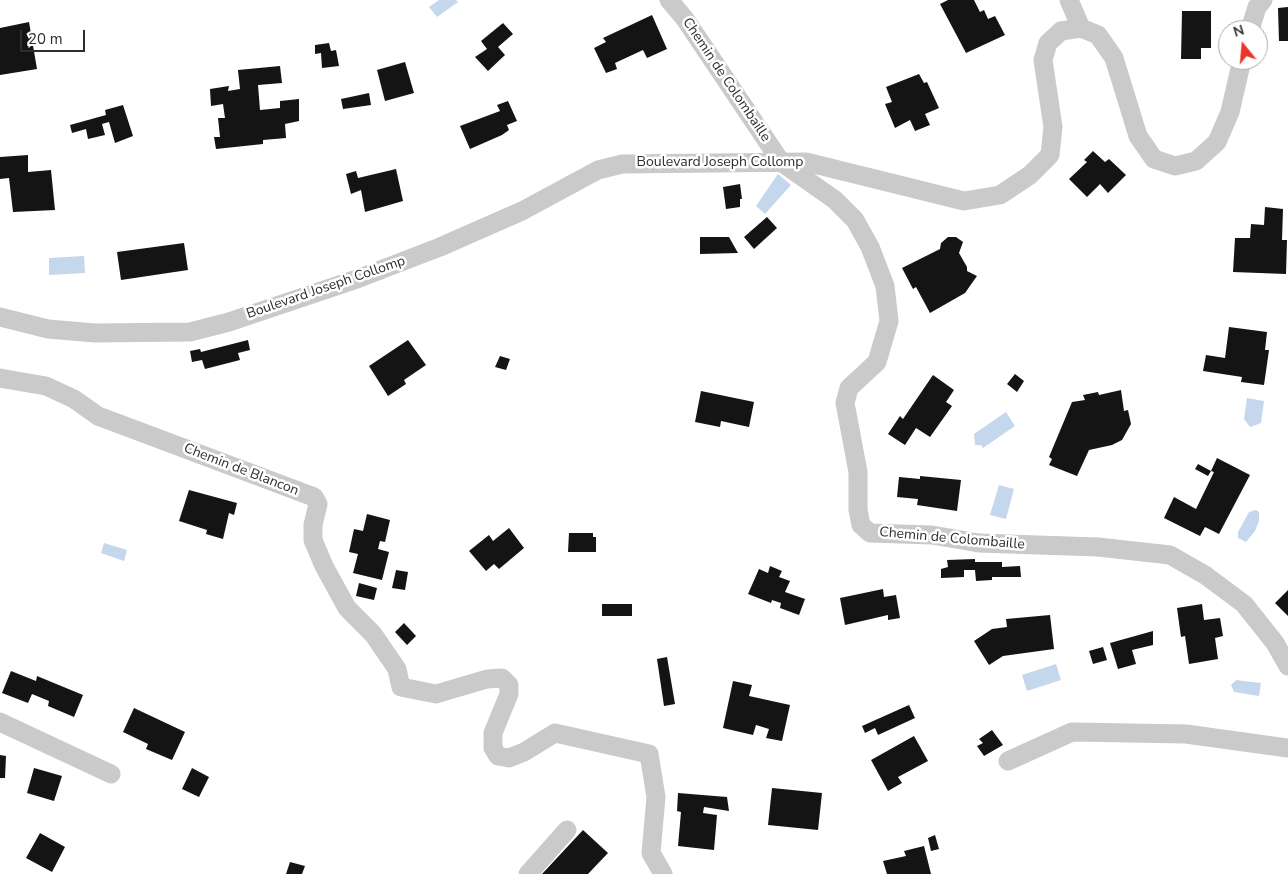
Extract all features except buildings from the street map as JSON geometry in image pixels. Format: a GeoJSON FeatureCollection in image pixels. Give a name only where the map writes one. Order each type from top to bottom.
{"type":"FeatureCollection","features":[{"type":"Feature","properties":{"kind":"street","name":"Chemin de Colombaille"},"geometry":{"type":"LineString","coordinates":[[668,0],[685,19],[781,162],[834,200],[855,220],[870,247],[884,286],[889,321],[877,362],[849,388],[844,403],[858,472],[858,510],[861,525],[870,533],[932,535],[979,543],[1098,546],[1170,556],[1205,576],[1244,604],[1275,643],[1288,666]]}},
{"type":"Feature","properties":{"kind":"street"},"geometry":{"type":"LineString","coordinates":[[1069,0],[1081,28],[1098,35],[1114,58],[1138,136],[1154,159],[1175,166],[1196,161],[1217,142],[1230,112],[1240,70]]}},
{"type":"Feature","properties":{"kind":"street"},"geometry":{"type":"LineString","coordinates":[[1253,20],[1257,7],[1263,0]]}},
{"type":"Feature","properties":{"kind":"street","name":"Boulevard Joseph Collomp"},"geometry":{"type":"LineString","coordinates":[[0,317],[48,329],[95,333],[190,332],[229,322],[357,279],[440,247],[522,210],[598,170],[622,164],[806,162],[964,201],[1000,195],[1030,175],[1050,156],[1053,128],[1043,60],[1048,42],[1062,31],[1081,28]]}},
{"type":"Feature","properties":{"kind":"street","name":"Chemin de Blancon"},"geometry":{"type":"LineString","coordinates":[[0,378],[46,386],[74,399],[98,416],[314,497],[318,504],[313,525],[313,540],[324,566],[347,608],[373,634],[397,669],[401,687],[436,694],[487,679],[502,678],[509,686],[509,694],[493,733],[493,748],[498,756],[509,758],[524,752],[555,733],[649,754],[656,797],[651,853],[663,874]]}},
{"type":"Feature","properties":{"kind":"street"},"geometry":{"type":"LineString","coordinates":[[0,722],[111,774]]}},
{"type":"Feature","properties":{"kind":"street"},"geometry":{"type":"LineString","coordinates":[[1008,761],[1072,732],[1186,734],[1288,748]]}},
{"type":"Feature","properties":{"kind":"street"},"geometry":{"type":"LineString","coordinates":[[528,874],[567,830]]}},
{"type":"Feature","properties":{"kind":"water"},"geometry":{"type":"Polygon","coordinates":[[[439,0],[456,0],[458,2],[437,17],[429,7],[439,0]]]}},
{"type":"Feature","properties":{"kind":"water"},"geometry":{"type":"Polygon","coordinates":[[[778,174],[791,185],[765,214],[756,206],[778,174]]]}},
{"type":"Feature","properties":{"kind":"water"},"geometry":{"type":"Polygon","coordinates":[[[84,256],[85,273],[49,275],[49,258],[84,256]]]}},
{"type":"Feature","properties":{"kind":"water"},"geometry":{"type":"Polygon","coordinates":[[[1247,398],[1264,401],[1261,423],[1250,427],[1244,419],[1247,398]]]}},
{"type":"Feature","properties":{"kind":"water"},"geometry":{"type":"Polygon","coordinates":[[[1006,412],[1015,426],[983,448],[981,445],[975,445],[974,434],[1006,412]]]}},
{"type":"Feature","properties":{"kind":"water"},"geometry":{"type":"Polygon","coordinates":[[[999,485],[1014,489],[1006,519],[990,515],[999,485]]]}},
{"type":"Feature","properties":{"kind":"water"},"geometry":{"type":"Polygon","coordinates":[[[1256,510],[1259,512],[1259,521],[1255,531],[1246,542],[1238,538],[1238,532],[1249,512],[1256,510]]]}},
{"type":"Feature","properties":{"kind":"water"},"geometry":{"type":"Polygon","coordinates":[[[104,543],[127,550],[124,561],[101,553],[104,543]]]}},
{"type":"Feature","properties":{"kind":"water"},"geometry":{"type":"Polygon","coordinates":[[[1056,664],[1061,680],[1027,691],[1022,675],[1056,664]]]}},
{"type":"Feature","properties":{"kind":"water"},"geometry":{"type":"Polygon","coordinates":[[[1236,680],[1261,683],[1259,696],[1234,692],[1231,685],[1236,680]]]}}]}
